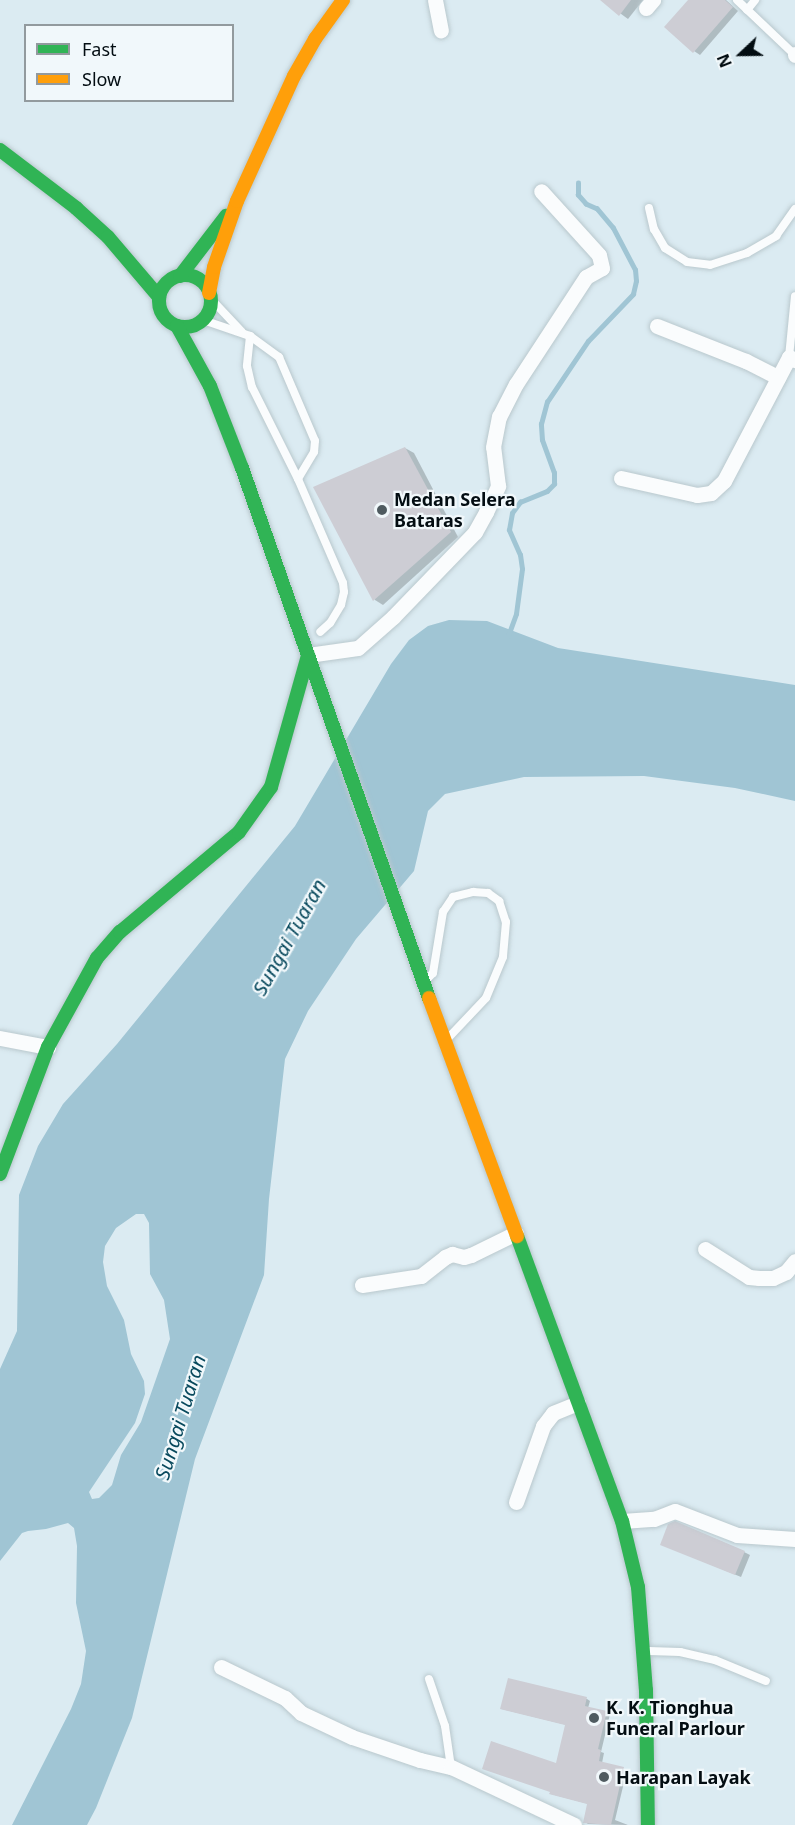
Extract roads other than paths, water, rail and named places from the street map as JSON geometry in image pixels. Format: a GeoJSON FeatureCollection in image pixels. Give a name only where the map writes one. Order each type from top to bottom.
{"type":"FeatureCollection","features":[{"type":"Feature","properties":{"kind":"main road"},"geometry":{"type":"LineString","coordinates":[[210,386],[201,330],[207,314],[214,267],[237,201],[294,76],[315,39],[343,0]]}},
{"type":"Feature","properties":{"kind":"main road"},"geometry":{"type":"LineString","coordinates":[[0,150],[76,208],[118,247],[159,297],[163,314],[177,326],[210,386],[263,524],[405,934],[622,1521],[638,1587],[644,1651],[648,1825]]}},
{"type":"Feature","properties":{"kind":"main road"},"geometry":{"type":"LineString","coordinates":[[159,297],[168,273],[237,201]]}},
{"type":"Feature","properties":{"kind":"main road"},"geometry":{"type":"LineString","coordinates":[[118,247],[168,273],[200,280],[210,296]]}},
{"type":"Feature","properties":{"kind":"main road"},"geometry":{"type":"LineString","coordinates":[[177,326],[192,326],[201,330]]}},
{"type":"Feature","properties":{"kind":"main road"},"geometry":{"type":"LineString","coordinates":[[0,1174],[48,1047],[96,958],[120,932],[239,832],[271,787],[308,655]]}},
{"type":"Feature","properties":{"kind":"street"},"geometry":{"type":"LineString","coordinates":[[435,0],[441,30]]}},
{"type":"Feature","properties":{"kind":"street"},"geometry":{"type":"LineString","coordinates":[[308,655],[358,648],[393,617],[475,532],[486,512],[498,486],[493,447],[499,417],[516,384],[586,277],[602,268],[599,255],[541,191]]}},
{"type":"Feature","properties":{"kind":"street"},"geometry":{"type":"LineString","coordinates":[[657,326],[746,361],[778,377]]}},
{"type":"Feature","properties":{"kind":"street"},"geometry":{"type":"LineString","coordinates":[[621,478],[697,495],[711,493],[724,481],[778,377],[792,359]]}},
{"type":"Feature","properties":{"kind":"street"},"geometry":{"type":"LineString","coordinates":[[0,1038],[48,1047]]}},
{"type":"Feature","properties":{"kind":"street"},"geometry":{"type":"LineString","coordinates":[[362,1286],[422,1276],[445,1257],[452,1254],[464,1257],[471,1255],[516,1233]]}},
{"type":"Feature","properties":{"kind":"street"},"geometry":{"type":"LineString","coordinates":[[705,1249],[749,1277],[773,1278],[786,1272],[795,1261]]}},
{"type":"Feature","properties":{"kind":"street"},"geometry":{"type":"LineString","coordinates":[[516,1502],[543,1426],[553,1413],[578,1403]]}},
{"type":"Feature","properties":{"kind":"street"},"geometry":{"type":"LineString","coordinates":[[622,1521],[654,1519],[675,1511],[737,1535],[795,1539]]}},
{"type":"Feature","properties":{"kind":"street"},"geometry":{"type":"LineString","coordinates":[[221,1666],[285,1698],[301,1713],[352,1737],[420,1760],[451,1767],[574,1825]]}},
{"type":"Feature","properties":{"kind":"lane"},"geometry":{"type":"LineString","coordinates":[[737,0],[795,55]]}},
{"type":"Feature","properties":{"kind":"lane"},"geometry":{"type":"LineString","coordinates":[[747,10],[755,0]]}},
{"type":"Feature","properties":{"kind":"lane"},"geometry":{"type":"LineString","coordinates":[[649,208],[654,229],[665,249],[687,262],[710,265],[747,253],[776,236],[795,209]]}},
{"type":"Feature","properties":{"kind":"lane"},"geometry":{"type":"LineString","coordinates":[[210,296],[247,335],[279,357],[315,441],[314,452],[298,479]]}},
{"type":"Feature","properties":{"kind":"lane"},"geometry":{"type":"LineString","coordinates":[[792,359],[795,296]]}},
{"type":"Feature","properties":{"kind":"lane"},"geometry":{"type":"LineString","coordinates":[[201,330],[247,335]]}},
{"type":"Feature","properties":{"kind":"lane"},"geometry":{"type":"LineString","coordinates":[[247,335],[247,366],[252,387],[298,479],[344,592],[330,622],[320,632]]}},
{"type":"Feature","properties":{"kind":"lane"},"geometry":{"type":"LineString","coordinates":[[422,980],[431,978],[433,973],[443,912],[453,897],[473,892],[488,893],[498,901],[506,922],[503,957],[486,998],[445,1041]]}},
{"type":"Feature","properties":{"kind":"lane"},"geometry":{"type":"LineString","coordinates":[[644,1651],[680,1652],[715,1660],[766,1681]]}},
{"type":"Feature","properties":{"kind":"lane"},"geometry":{"type":"LineString","coordinates":[[429,1679],[445,1726],[451,1767]]}},
{"type":"Feature","properties":{"kind":"water","name":"Sungai Tuaran"},"geometry":{"type":"Polygon","coordinates":[[[449,620],[487,621],[558,648],[795,685],[795,801],[735,788],[644,776],[524,777],[445,794],[428,811],[414,871],[356,939],[308,1011],[285,1059],[269,1199],[264,1275],[195,1459],[132,1718],[96,1808],[87,1825],[12,1825],[71,1709],[81,1684],[86,1651],[76,1603],[77,1546],[74,1528],[68,1523],[22,1533],[0,1561],[0,1369],[17,1331],[19,1195],[38,1146],[63,1104],[117,1044],[295,826],[391,664],[409,640],[428,626],[449,620]],[[136,1214],[116,1228],[105,1246],[103,1262],[107,1286],[124,1320],[131,1354],[144,1381],[145,1394],[135,1423],[89,1492],[92,1499],[99,1498],[112,1485],[121,1455],[141,1422],[170,1339],[164,1300],[150,1274],[149,1223],[144,1214],[136,1214]]]}},
{"type":"Feature","properties":{"kind":"waterway"},"geometry":{"type":"LineString","coordinates":[[508,636],[516,614],[522,569],[520,555],[509,530],[512,513],[520,502],[547,491],[554,484],[554,473],[542,440],[541,424],[547,402],[588,341],[633,294],[636,281],[635,270],[613,228],[597,209],[586,204],[578,195],[578,183]]}},
{"type":"Feature","properties":{"kind":"place","name":"Medan Selera Bataras"},"geometry":{"type":"Point","coordinates":[382,510]}},
{"type":"Feature","properties":{"kind":"place","name":"K. K. Tionghua Funeral Parlour"},"geometry":{"type":"Point","coordinates":[594,1718]}},
{"type":"Feature","properties":{"kind":"place","name":"Harapan Layak"},"geometry":{"type":"Point","coordinates":[604,1777]}}]}
